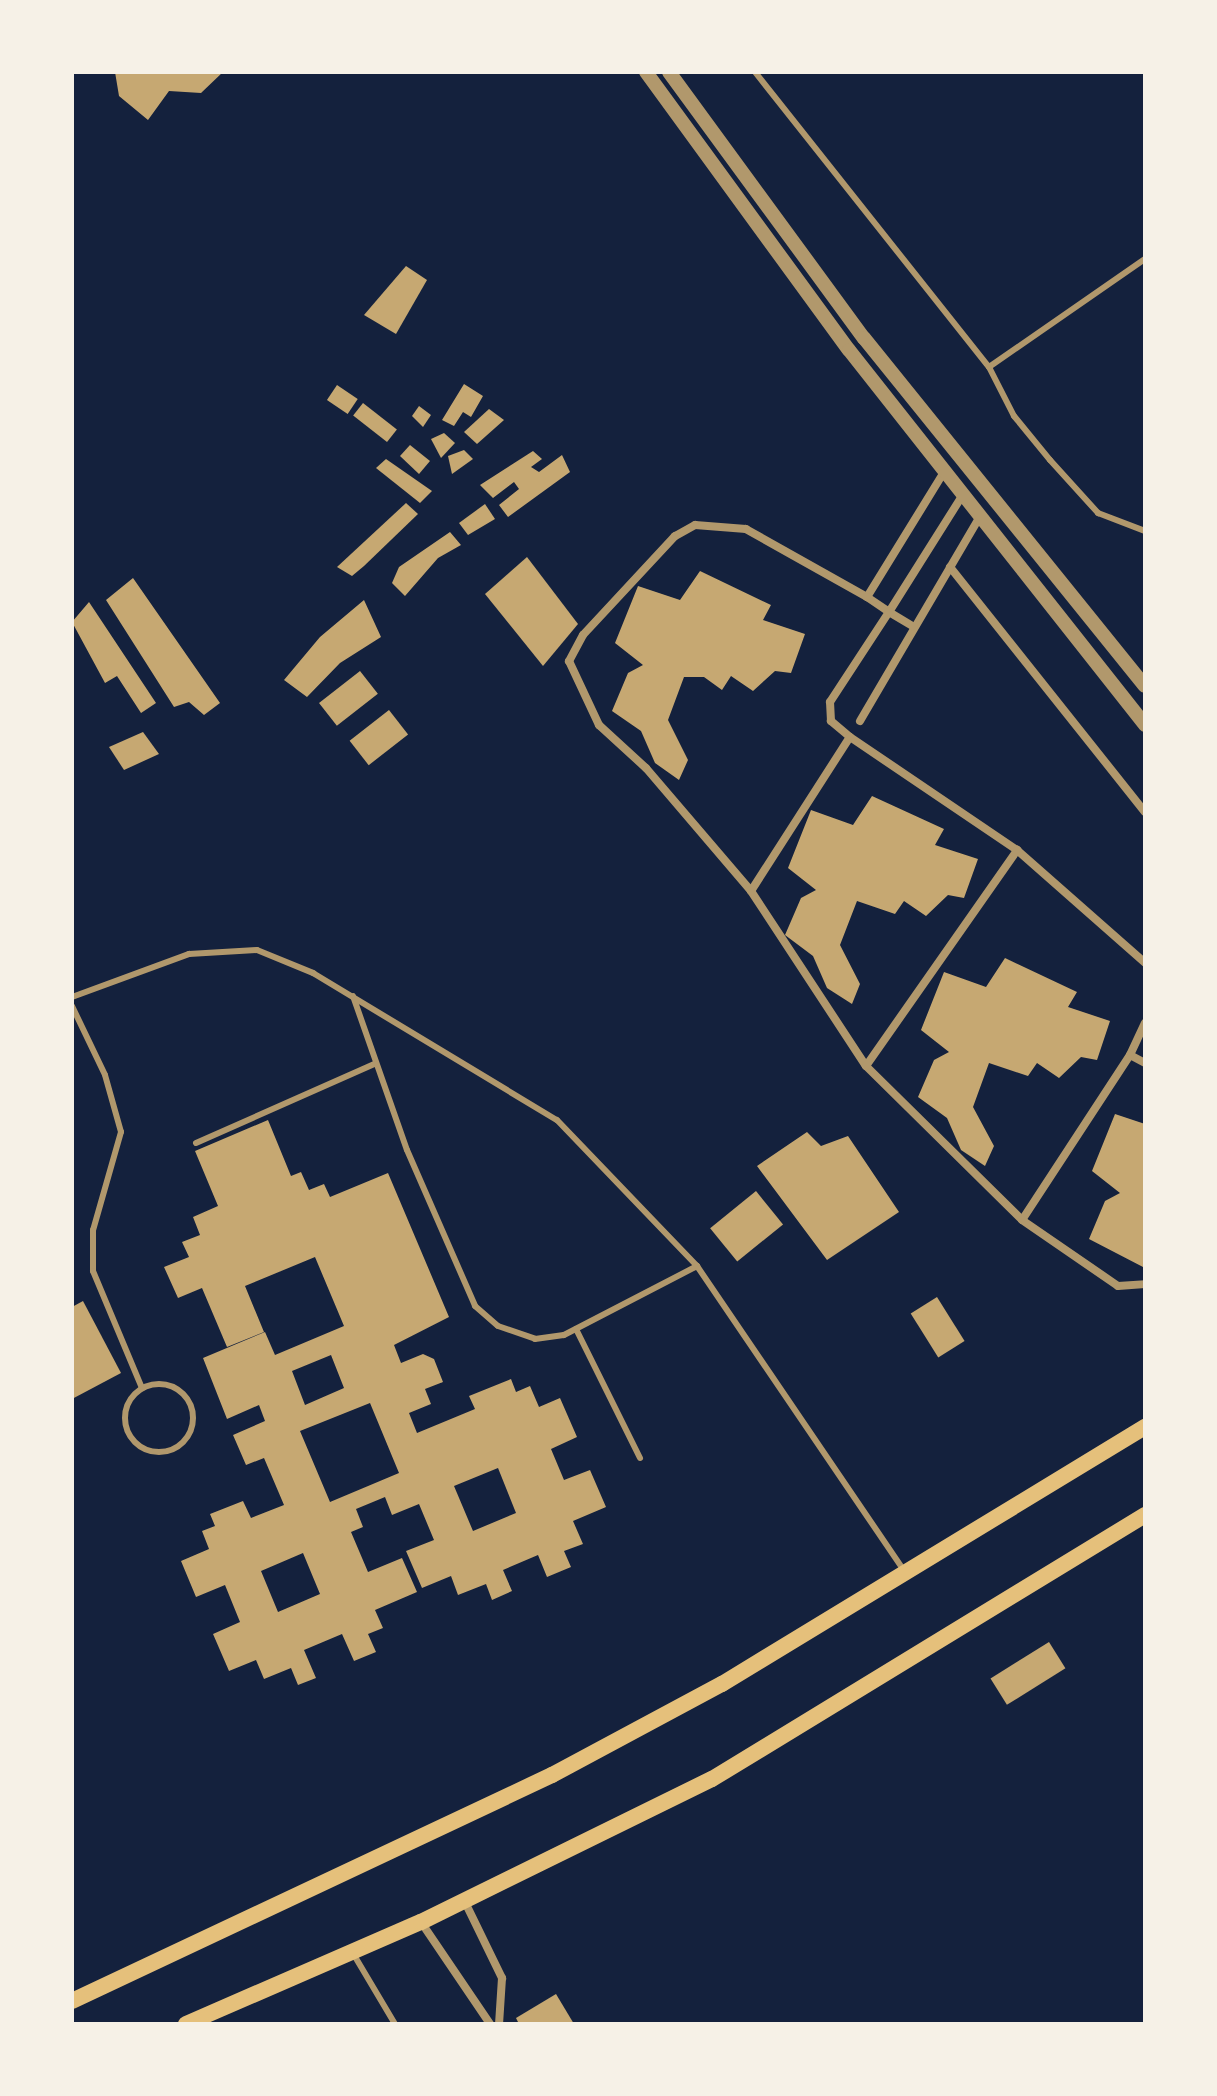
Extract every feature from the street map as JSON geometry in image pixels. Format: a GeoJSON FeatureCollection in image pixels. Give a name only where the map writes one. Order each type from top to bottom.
{"type":"FeatureCollection","features":[{"type":"Feature","properties":{"kind":"main road"},"geometry":{"type":"LineString","coordinates":[[72,2001],[552,1775],[906,1573],[1145,1427]]}},
{"type":"Feature","properties":{"kind":"main road"},"geometry":{"type":"LineString","coordinates":[[186,2024],[421,1922],[712,1779],[1145,1515]]}},
{"type":"Feature","properties":{"kind":"street"},"geometry":{"type":"LineString","coordinates":[[646,72],[930,455],[979,518],[1140,708],[1145,725]]}},
{"type":"Feature","properties":{"kind":"street"},"geometry":{"type":"LineString","coordinates":[[669,72],[945,440],[1145,686]]}},
{"type":"Feature","properties":{"kind":"street"},"geometry":{"type":"LineString","coordinates":[[930,455],[945,440]]}},
{"type":"Feature","properties":{"kind":"street"},"geometry":{"type":"LineString","coordinates":[[867,597],[944,472]]}},
{"type":"Feature","properties":{"kind":"street"},"geometry":{"type":"LineString","coordinates":[[962,496],[827,709],[850,737],[1017,850],[1145,963]]}},
{"type":"Feature","properties":{"kind":"street"},"geometry":{"type":"LineString","coordinates":[[860,721],[979,518]]}},
{"type":"Feature","properties":{"kind":"street"},"geometry":{"type":"LineString","coordinates":[[914,627],[746,529],[695,525],[675,536],[583,635],[569,661],[599,725],[646,768],[751,891],[866,1066],[1022,1220],[1118,1286],[1145,1284]]}},
{"type":"Feature","properties":{"kind":"street"},"geometry":{"type":"LineString","coordinates":[[950,567],[1145,812]]}},
{"type":"Feature","properties":{"kind":"street"},"geometry":{"type":"LineString","coordinates":[[751,891],[850,737]]}},
{"type":"Feature","properties":{"kind":"street"},"geometry":{"type":"LineString","coordinates":[[866,1066],[1017,850]]}},
{"type":"Feature","properties":{"kind":"street"},"geometry":{"type":"LineString","coordinates":[[1022,1220],[1130,1055],[1145,1023]]}},
{"type":"Feature","properties":{"kind":"street"},"geometry":{"type":"LineString","coordinates":[[1130,1055],[1145,1063]]}},
{"type":"Feature","properties":{"kind":"street"},"geometry":{"type":"LineString","coordinates":[[464,1900],[502,1978],[499,2024]]}},
{"type":"Feature","properties":{"kind":"street"},"geometry":{"type":"LineString","coordinates":[[421,1922],[490,2024]]}},
{"type":"Feature","properties":{"kind":"lane"},"geometry":{"type":"LineString","coordinates":[[755,72],[989,367],[1014,416],[1098,513],[1145,531]]}},
{"type":"Feature","properties":{"kind":"lane"},"geometry":{"type":"LineString","coordinates":[[989,367],[1145,259]]}},
{"type":"Feature","properties":{"kind":"lane"},"geometry":{"type":"LineString","coordinates":[[72,997],[227,947],[257,950],[353,996],[557,1120],[697,1266],[906,1573]]}},
{"type":"Feature","properties":{"kind":"lane"},"geometry":{"type":"LineString","coordinates":[[353,996],[374,1064],[475,1306],[513,1336],[535,1339],[576,1329],[697,1266]]}},
{"type":"Feature","properties":{"kind":"lane"},"geometry":{"type":"LineString","coordinates":[[72,1006],[105,1075],[121,1132],[93,1230],[93,1271],[142,1388]]}},
{"type":"Feature","properties":{"kind":"lane"},"geometry":{"type":"LineString","coordinates":[[196,1143],[374,1064]]}},
{"type":"Feature","properties":{"kind":"lane"},"geometry":{"type":"LineString","coordinates":[[576,1329],[640,1458]]}},
{"type":"Feature","properties":{"kind":"lane"},"geometry":{"type":"LineString","coordinates":[[172,1387],[191,1409],[187,1438],[175,1448],[146,1450],[126,1428],[125,1413],[142,1388],[172,1387]]}},
{"type":"Feature","properties":{"kind":"lane"},"geometry":{"type":"LineString","coordinates":[[352,1951],[395,2024]]}},
{"type":"Feature","properties":{"kind":"building"},"geometry":{"type":"Polygon","coordinates":[[[115,72],[223,72],[201,93],[169,91],[148,120],[119,96],[115,72]]]}},
{"type":"Feature","properties":{"kind":"building"},"geometry":{"type":"Polygon","coordinates":[[[406,266],[427,280],[396,334],[364,315],[406,266]]]}},
{"type":"Feature","properties":{"kind":"building"},"geometry":{"type":"Polygon","coordinates":[[[464,384],[483,396],[471,417],[463,412],[454,426],[442,420],[464,384]]]}},
{"type":"Feature","properties":{"kind":"building"},"geometry":{"type":"Polygon","coordinates":[[[337,385],[358,399],[348,414],[327,400],[337,385]]]}},
{"type":"Feature","properties":{"kind":"building"},"geometry":{"type":"Polygon","coordinates":[[[363,403],[397,429],[387,442],[353,416],[363,403]]]}},
{"type":"Feature","properties":{"kind":"building"},"geometry":{"type":"Polygon","coordinates":[[[419,406],[431,415],[423,427],[412,416],[419,406]]]}},
{"type":"Feature","properties":{"kind":"building"},"geometry":{"type":"Polygon","coordinates":[[[489,409],[504,420],[477,444],[464,432],[489,409]]]}},
{"type":"Feature","properties":{"kind":"building"},"geometry":{"type":"Polygon","coordinates":[[[444,433],[455,443],[441,458],[431,439],[444,433]]]}},
{"type":"Feature","properties":{"kind":"building"},"geometry":{"type":"Polygon","coordinates":[[[410,445],[430,461],[419,474],[400,456],[410,445]]]}},
{"type":"Feature","properties":{"kind":"building"},"geometry":{"type":"Polygon","coordinates":[[[464,450],[473,459],[452,474],[448,456],[464,450]]]}},
{"type":"Feature","properties":{"kind":"building"},"geometry":{"type":"Polygon","coordinates":[[[533,451],[542,459],[531,467],[539,472],[562,455],[570,472],[508,517],[499,505],[519,489],[514,482],[493,498],[480,485],[533,451]]]}},
{"type":"Feature","properties":{"kind":"building"},"geometry":{"type":"Polygon","coordinates":[[[386,459],[432,491],[420,503],[376,468],[386,459]]]}},
{"type":"Feature","properties":{"kind":"building"},"geometry":{"type":"Polygon","coordinates":[[[406,503],[418,514],[364,566],[352,576],[337,567],[406,503]]]}},
{"type":"Feature","properties":{"kind":"building"},"geometry":{"type":"Polygon","coordinates":[[[485,504],[495,519],[468,535],[459,523],[485,504]]]}},
{"type":"Feature","properties":{"kind":"building"},"geometry":{"type":"Polygon","coordinates":[[[450,532],[461,545],[438,558],[405,596],[392,583],[399,567],[450,532]]]}},
{"type":"Feature","properties":{"kind":"building"},"geometry":{"type":"Polygon","coordinates":[[[527,557],[578,624],[543,666],[485,594],[527,557]]]}},
{"type":"Feature","properties":{"kind":"building"},"geometry":{"type":"Polygon","coordinates":[[[700,571],[771,605],[763,620],[805,634],[791,673],[775,671],[753,691],[731,676],[722,690],[704,677],[684,677],[668,720],[688,760],[679,780],[655,763],[641,731],[612,711],[628,673],[643,665],[615,643],[638,586],[680,600],[700,571]]]}},
{"type":"Feature","properties":{"kind":"building"},"geometry":{"type":"Polygon","coordinates":[[[133,578],[220,703],[204,715],[189,702],[174,707],[106,600],[133,578]]]}},
{"type":"Feature","properties":{"kind":"building"},"geometry":{"type":"Polygon","coordinates":[[[364,600],[381,637],[340,663],[307,697],[284,680],[320,637],[364,600]]]}},
{"type":"Feature","properties":{"kind":"building"},"geometry":{"type":"Polygon","coordinates":[[[89,602],[156,703],[141,713],[117,676],[105,683],[72,622],[89,602]]]}},
{"type":"Feature","properties":{"kind":"building"},"geometry":{"type":"Polygon","coordinates":[[[360,671],[378,694],[337,726],[319,703],[360,671]]]}},
{"type":"Feature","properties":{"kind":"building"},"geometry":{"type":"Polygon","coordinates":[[[389,710],[408,734],[369,765],[350,741],[389,710]]]}},
{"type":"Feature","properties":{"kind":"building"},"geometry":{"type":"Polygon","coordinates":[[[143,732],[159,754],[124,770],[109,747],[143,732]]]}},
{"type":"Feature","properties":{"kind":"building"},"geometry":{"type":"Polygon","coordinates":[[[872,796],[944,829],[935,845],[978,859],[964,898],[948,895],[926,916],[904,901],[895,914],[857,901],[840,945],[860,984],[852,1004],[827,988],[813,956],[785,935],[801,898],[816,890],[788,868],[811,810],[853,825],[872,796]]]}},
{"type":"Feature","properties":{"kind":"building"},"geometry":{"type":"Polygon","coordinates":[[[1005,958],[1077,992],[1068,1007],[1110,1021],[1097,1060],[1081,1057],[1059,1078],[1037,1063],[1028,1076],[989,1063],[973,1107],[994,1146],[985,1166],[961,1150],[947,1118],[918,1097],[934,1060],[949,1052],[921,1030],[944,972],[986,987],[1005,958]]]}},
{"type":"Feature","properties":{"kind":"building"},"geometry":{"type":"Polygon","coordinates":[[[1115,1114],[1145,1124],[1143,1267],[1089,1239],[1105,1201],[1120,1193],[1092,1171],[1115,1114]]]}},
{"type":"Feature","properties":{"kind":"building"},"geometry":{"type":"Polygon","coordinates":[[[268,1120],[291,1176],[301,1172],[309,1190],[324,1184],[330,1197],[388,1173],[449,1317],[394,1345],[401,1363],[423,1354],[434,1359],[443,1382],[425,1389],[431,1404],[409,1413],[417,1433],[475,1409],[469,1396],[511,1379],[516,1392],[530,1386],[539,1407],[560,1398],[577,1437],[551,1449],[564,1480],[590,1470],[606,1507],[573,1521],[583,1544],[564,1551],[571,1567],[547,1577],[538,1555],[503,1570],[512,1591],[492,1600],[486,1584],[458,1595],[451,1576],[422,1588],[406,1551],[434,1540],[419,1504],[392,1515],[385,1497],[356,1509],[363,1527],[351,1532],[368,1572],[402,1558],[417,1592],[375,1610],[383,1628],[368,1634],[376,1652],[354,1661],[342,1634],[304,1650],[316,1678],[298,1685],[291,1668],[264,1679],[256,1660],[229,1671],[213,1634],[240,1622],[225,1585],[196,1597],[181,1561],[209,1549],[202,1531],[215,1526],[210,1514],[243,1501],[251,1518],[284,1505],[264,1458],[246,1465],[233,1435],[265,1421],[259,1405],[227,1419],[203,1358],[265,1332],[275,1355],[344,1326],[315,1257],[245,1286],[264,1332],[227,1347],[202,1288],[178,1298],[164,1267],[189,1257],[182,1242],[200,1235],[193,1217],[218,1206],[195,1151],[268,1120]],[[331,1355],[292,1371],[305,1405],[344,1388],[331,1355]],[[370,1403],[300,1431],[330,1502],[399,1473],[370,1403]],[[498,1468],[454,1486],[473,1531],[516,1513],[498,1468]],[[303,1553],[261,1571],[278,1612],[320,1594],[303,1553]]]}},
{"type":"Feature","properties":{"kind":"building"},"geometry":{"type":"Polygon","coordinates":[[[807,1132],[821,1146],[848,1136],[899,1212],[827,1260],[757,1166],[807,1132]]]}},
{"type":"Feature","properties":{"kind":"building"},"geometry":{"type":"Polygon","coordinates":[[[756,1191],[783,1224],[737,1262],[710,1228],[756,1191]]]}},
{"type":"Feature","properties":{"kind":"building"},"geometry":{"type":"Polygon","coordinates":[[[937,1297],[965,1341],[938,1358],[911,1313],[937,1297]]]}},
{"type":"Feature","properties":{"kind":"building"},"geometry":{"type":"Polygon","coordinates":[[[83,1301],[121,1373],[72,1399],[72,1307],[83,1301]]]}},
{"type":"Feature","properties":{"kind":"building"},"geometry":{"type":"Polygon","coordinates":[[[1049,1642],[1065,1668],[1007,1705],[990,1679],[1049,1642]]]}},
{"type":"Feature","properties":{"kind":"building"},"geometry":{"type":"Polygon","coordinates":[[[556,1994],[574,2024],[519,2024],[516,2018],[556,1994]]]}}]}
